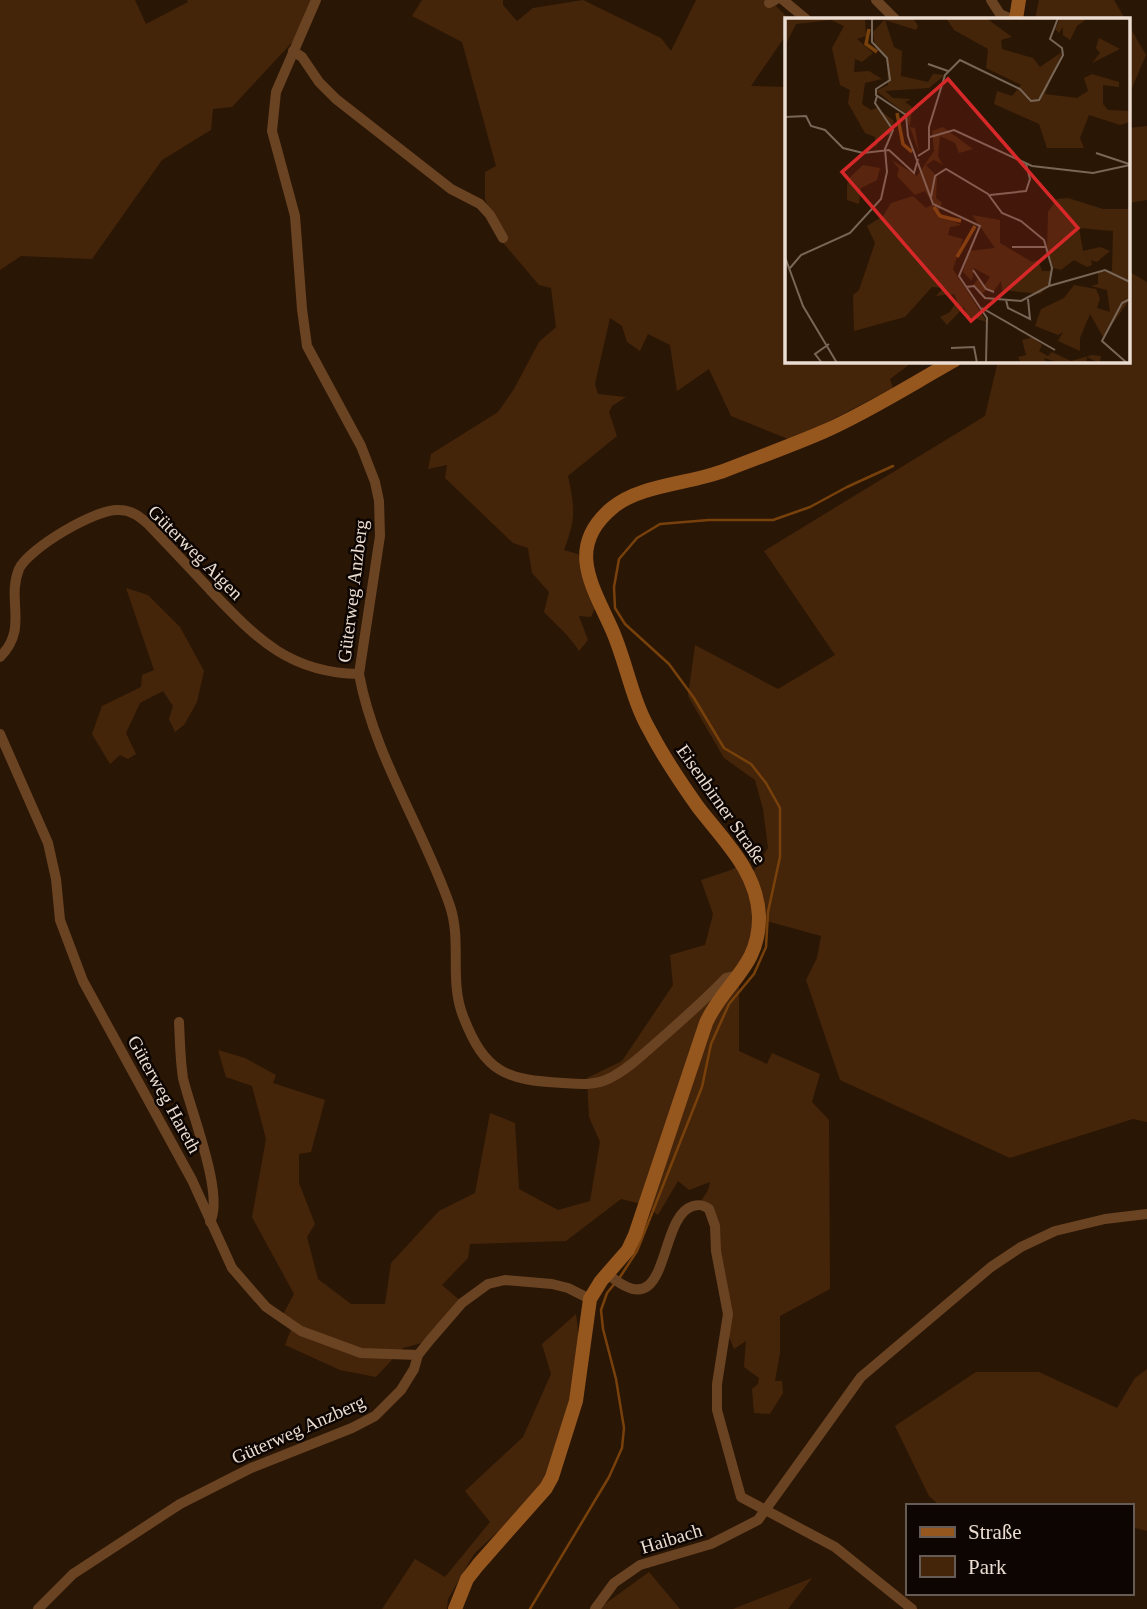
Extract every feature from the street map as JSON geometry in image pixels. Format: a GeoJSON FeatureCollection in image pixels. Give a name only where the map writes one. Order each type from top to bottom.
{"type":"FeatureCollection","features":[{"type":"Feature","properties":{"kind":"main road"},"geometry":{"type":"LineString","coordinates":[[1014,18],[1019,0]]}},
{"type":"Feature","properties":{"kind":"main road","name":"Eisenbirner Straße"},"geometry":{"type":"LineString","coordinates":[[455,1609],[473,1572],[546,1488],[552,1477],[576,1401],[590,1299],[613,1279],[635,1235],[706,1023],[719,1000],[738,979],[753,952],[759,919],[750,877],[693,800],[642,715],[617,640],[589,579],[585,558],[589,540],[602,519],[624,500],[643,492],[708,477],[825,431],[952,362]]}},
{"type":"Feature","properties":{"kind":"street","name":"Güterweg Anzberg"},"geometry":{"type":"LineString","coordinates":[[316,0],[276,92],[272,131],[295,216],[304,330],[313,361],[368,462],[379,501],[380,536],[359,674],[371,723],[454,918],[457,986],[467,1027],[495,1068],[512,1077],[580,1084],[599,1083],[637,1059],[726,978],[734,976],[738,979]]}},
{"type":"Feature","properties":{"kind":"street"},"geometry":{"type":"LineString","coordinates":[[783,0],[805,18]]}},
{"type":"Feature","properties":{"kind":"street"},"geometry":{"type":"LineString","coordinates":[[876,0],[890,18]]}},
{"type":"Feature","properties":{"kind":"street"},"geometry":{"type":"LineString","coordinates":[[991,0],[1000,14],[1011,18]]}},
{"type":"Feature","properties":{"kind":"street"},"geometry":{"type":"LineString","coordinates":[[293,51],[302,57],[319,82],[342,105],[451,189],[480,204],[490,215],[503,238]]}},
{"type":"Feature","properties":{"kind":"street","name":"Güterweg Aigen"},"geometry":{"type":"LineString","coordinates":[[0,656],[13,638],[16,619],[15,584],[25,560],[39,547],[86,520],[117,509],[130,511],[148,524],[245,626],[267,645],[305,664],[359,674]]}},
{"type":"Feature","properties":{"kind":"street","name":"Güterweg Hareth"},"geometry":{"type":"LineString","coordinates":[[0,734],[48,843],[56,879],[60,920],[83,981],[180,1158],[232,1268],[255,1297],[288,1324],[361,1353],[418,1355]]}},
{"type":"Feature","properties":{"kind":"street"},"geometry":{"type":"LineString","coordinates":[[179,1023],[182,1069],[212,1191],[214,1211],[210,1222]]}},
{"type":"Feature","properties":{"kind":"street"},"geometry":{"type":"LineString","coordinates":[[613,1279],[638,1289],[649,1284],[659,1272],[674,1226],[684,1211],[701,1205],[712,1213],[728,1314],[717,1410],[741,1497],[835,1547],[912,1609]]}},
{"type":"Feature","properties":{"kind":"street","name":"Haibach"},"geometry":{"type":"LineString","coordinates":[[595,1609],[614,1583],[631,1570],[724,1539],[750,1525],[767,1510],[861,1377],[976,1279],[1021,1247],[1055,1231],[1093,1221],[1147,1214]]}},
{"type":"Feature","properties":{"kind":"street","name":"Güterweg Anzberg"},"geometry":{"type":"LineString","coordinates":[[38,1609],[73,1574],[180,1504],[251,1468],[352,1428],[375,1416],[401,1390],[414,1369],[418,1355],[462,1303],[480,1288],[495,1280],[559,1285],[590,1299]]}},
{"type":"Feature","properties":{"kind":"green space"},"geometry":{"type":"Polygon","coordinates":[[[0,0],[135,0],[146,24],[188,2],[187,0],[314,0],[298,36],[232,107],[213,109],[211,130],[162,160],[92,259],[21,256],[0,270],[0,0]]]}},
{"type":"Feature","properties":{"kind":"green space"},"geometry":{"type":"Polygon","coordinates":[[[422,0],[503,0],[503,5],[517,21],[533,8],[583,0],[661,38],[671,51],[696,0],[766,0],[764,4],[768,7],[775,5],[788,18],[785,18],[785,36],[751,86],[785,87],[785,362],[913,362],[890,379],[893,388],[818,427],[788,439],[731,416],[709,369],[677,391],[670,345],[648,334],[640,351],[627,342],[622,326],[610,318],[595,384],[598,394],[626,397],[612,406],[609,412],[617,436],[568,476],[573,513],[564,550],[578,554],[596,606],[591,617],[579,616],[588,640],[579,651],[544,612],[549,592],[532,573],[528,548],[513,543],[445,478],[447,465],[428,469],[431,454],[498,412],[514,389],[539,342],[556,327],[551,288],[539,285],[499,238],[485,199],[485,172],[496,166],[462,42],[412,16],[422,0]]]}},
{"type":"Feature","properties":{"kind":"green space"},"geometry":{"type":"Polygon","coordinates":[[[1039,0],[1114,0],[1124,18],[1035,18],[1039,0]]]}},
{"type":"Feature","properties":{"kind":"green space"},"geometry":{"type":"Polygon","coordinates":[[[1130,27],[1146,55],[1130,92],[1130,27]]]}},
{"type":"Feature","properties":{"kind":"green space"},"geometry":{"type":"Polygon","coordinates":[[[1147,126],[1147,200],[1130,203],[1130,128],[1147,126]]]}},
{"type":"Feature","properties":{"kind":"green space"},"geometry":{"type":"Polygon","coordinates":[[[1130,272],[1147,282],[1147,1122],[1133,1119],[1010,1158],[840,1080],[806,980],[817,958],[821,936],[759,919],[739,979],[739,1051],[767,1064],[772,1053],[820,1074],[812,1102],[829,1120],[830,1289],[780,1316],[780,1353],[775,1381],[782,1381],[783,1393],[770,1414],[754,1413],[752,1389],[758,1384],[759,1378],[744,1367],[746,1341],[734,1349],[728,1335],[710,1213],[698,1206],[710,1182],[689,1190],[678,1181],[658,1215],[645,1205],[621,1199],[566,1241],[470,1244],[468,1258],[442,1285],[463,1303],[425,1342],[403,1348],[376,1377],[340,1370],[285,1345],[292,1327],[281,1318],[294,1294],[252,1217],[266,1139],[252,1086],[226,1077],[218,1050],[245,1058],[276,1075],[273,1083],[325,1100],[311,1152],[299,1154],[299,1183],[315,1224],[307,1237],[318,1279],[351,1304],[385,1304],[391,1263],[439,1211],[475,1193],[490,1113],[515,1123],[519,1189],[558,1210],[590,1201],[600,1142],[589,1117],[587,1078],[622,1061],[673,985],[670,955],[705,945],[713,914],[701,880],[731,870],[742,863],[750,877],[768,848],[763,809],[755,780],[724,758],[688,696],[695,645],[778,689],[835,655],[764,551],[985,416],[998,362],[1130,362],[1130,272]]]}},
{"type":"Feature","properties":{"kind":"green space"},"geometry":{"type":"Polygon","coordinates":[[[126,588],[148,595],[180,627],[204,671],[197,702],[184,725],[175,732],[169,719],[173,706],[163,691],[140,703],[126,733],[136,754],[128,759],[120,755],[110,764],[92,734],[102,706],[141,687],[142,675],[154,670],[126,588]]]}},
{"type":"Feature","properties":{"kind":"green space"},"geometry":{"type":"Polygon","coordinates":[[[576,1314],[580,1345],[574,1390],[548,1477],[528,1503],[474,1554],[448,1599],[447,1609],[382,1609],[415,1559],[445,1577],[490,1522],[465,1491],[523,1437],[551,1374],[542,1344],[576,1314]]]}},
{"type":"Feature","properties":{"kind":"green space"},"geometry":{"type":"Polygon","coordinates":[[[1147,1369],[1147,1531],[1133,1528],[1133,1504],[938,1504],[929,1496],[895,1426],[976,1372],[1039,1372],[1117,1408],[1135,1378],[1147,1369]]]}},
{"type":"Feature","properties":{"kind":"green space"},"geometry":{"type":"Polygon","coordinates":[[[649,1572],[680,1609],[598,1609],[649,1572]]]}},
{"type":"Feature","properties":{"kind":"green space"},"geometry":{"type":"Polygon","coordinates":[[[812,1578],[788,1609],[733,1609],[812,1578]]]}},
{"type":"Feature","properties":{"kind":"waterway"},"geometry":{"type":"LineString","coordinates":[[620,1277],[637,1251],[702,1087],[711,1044],[729,1004],[754,974],[766,947],[768,912],[780,857],[780,808],[751,764],[724,748],[694,698],[669,664],[625,624],[615,608],[614,587],[619,559],[637,538],[660,524],[709,520],[773,520],[810,507],[893,466]]}},
{"type":"Feature","properties":{"kind":"waterway"},"geometry":{"type":"LineString","coordinates":[[530,1609],[609,1477],[622,1448],[624,1428],[601,1310],[607,1293],[616,1282]]}}]}
